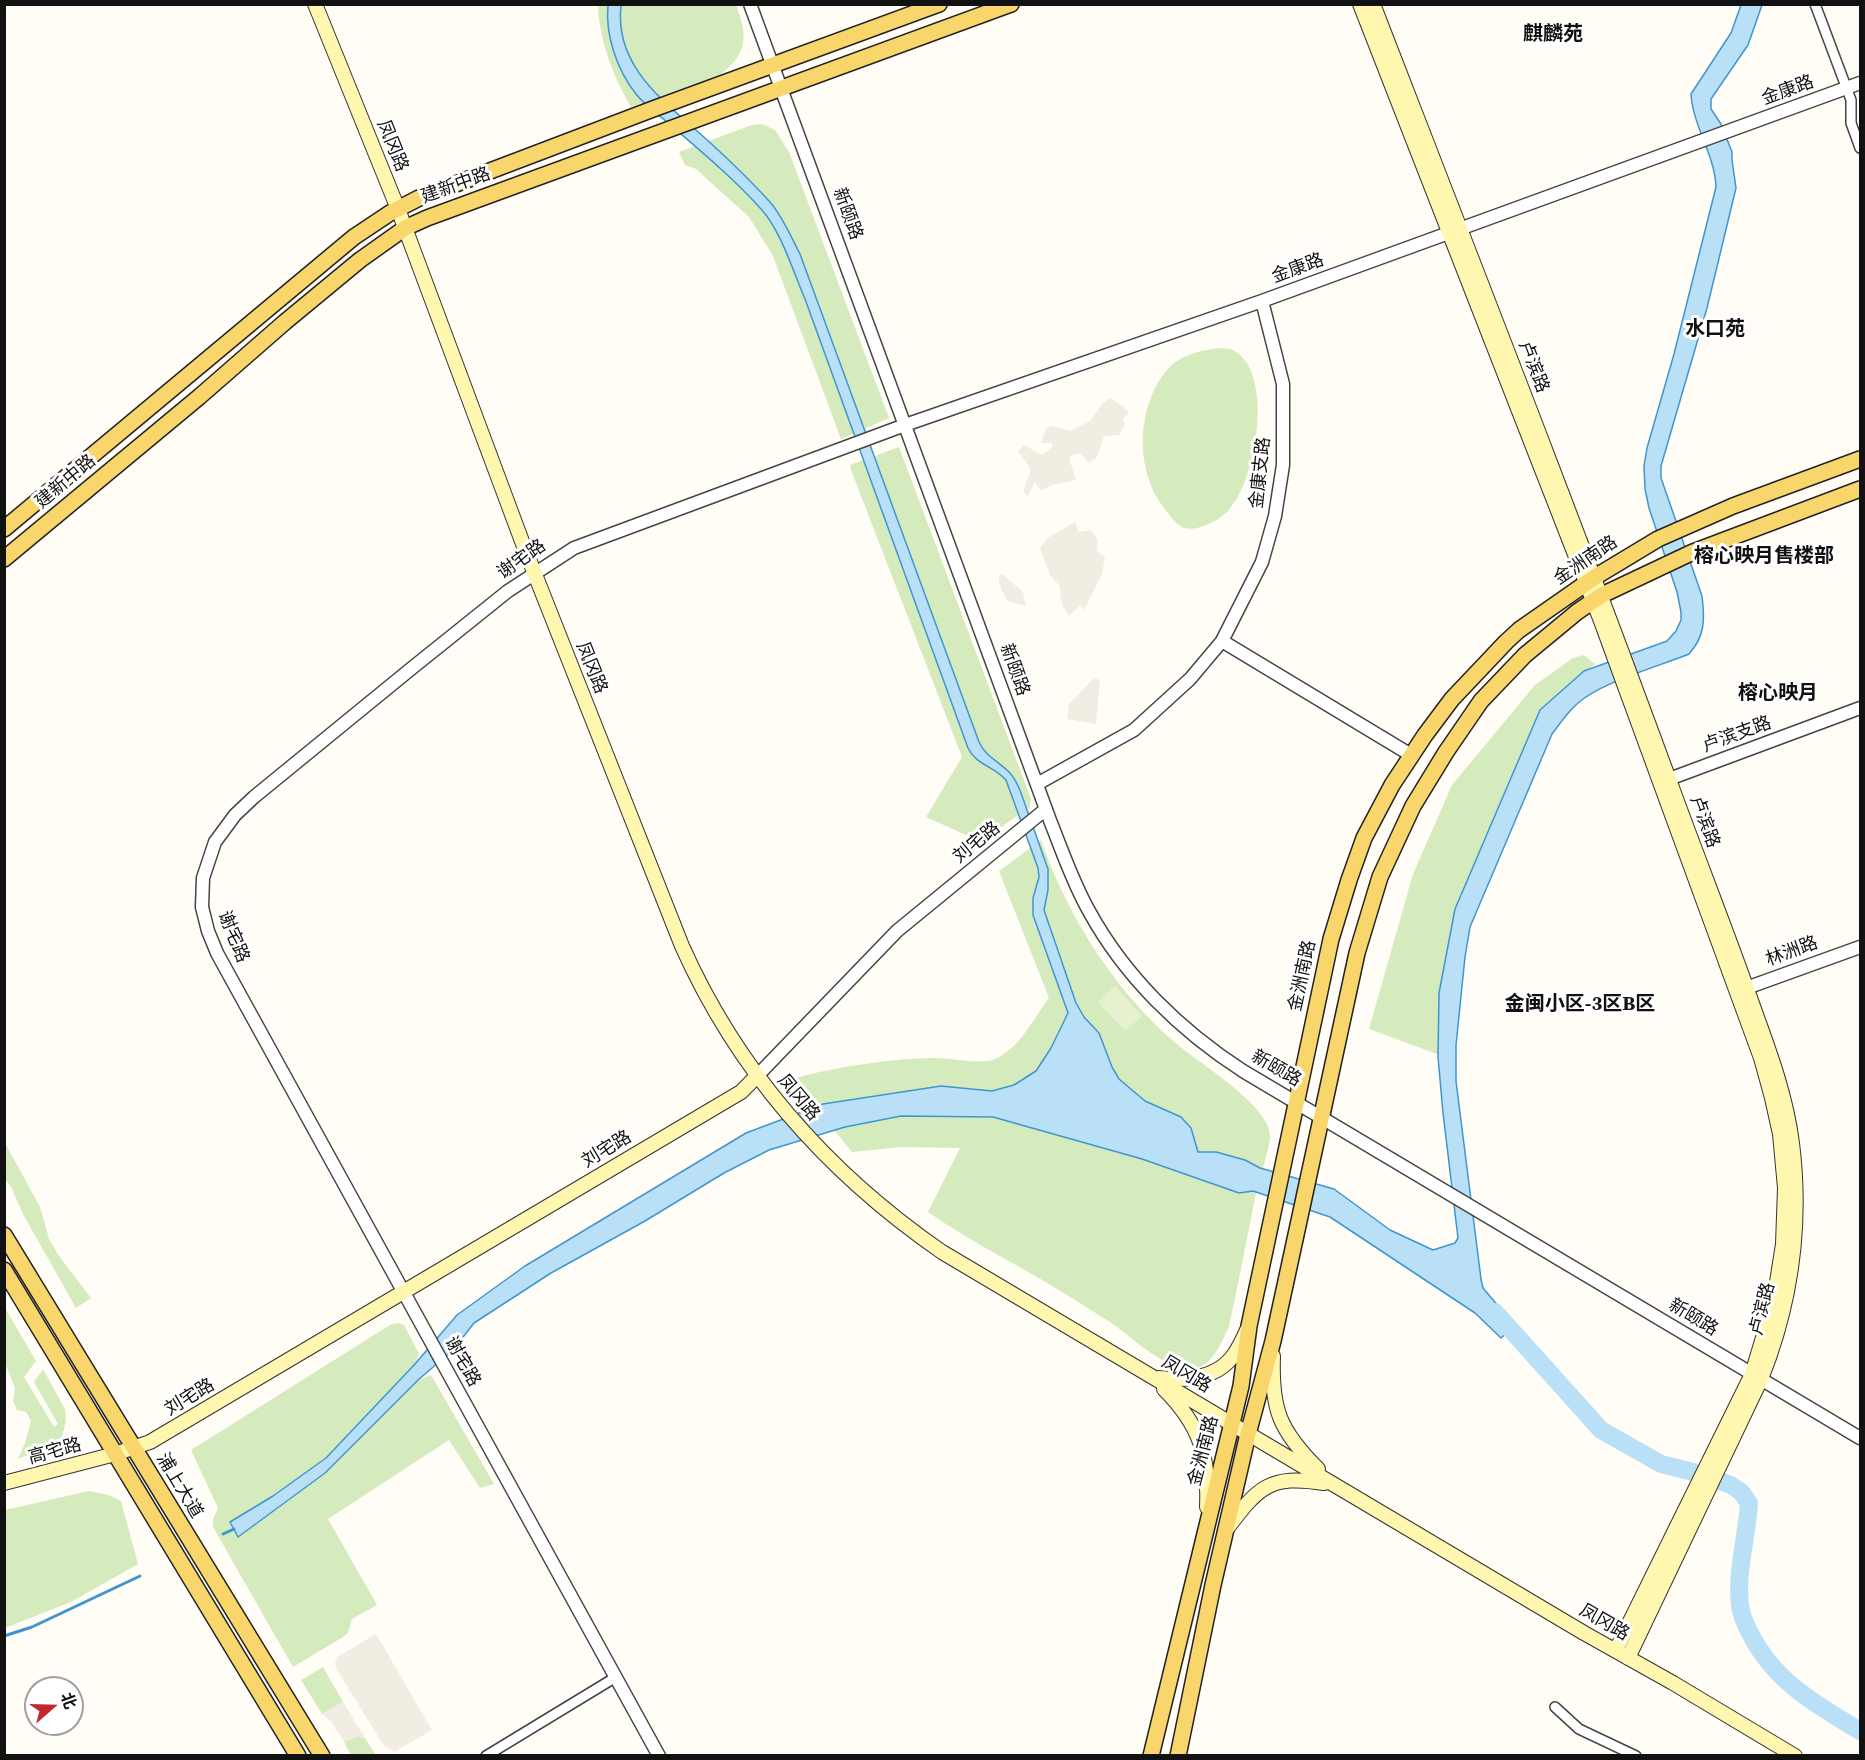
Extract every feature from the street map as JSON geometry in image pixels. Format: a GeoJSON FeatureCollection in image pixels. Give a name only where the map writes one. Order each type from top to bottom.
{"type":"FeatureCollection","features":[{"type":"Feature","properties":{"kind":"main road","name":"凤冈路"},"geometry":{"type":"LineString","coordinates":[[315,4],[398,209],[534,573],[685,954],[718,1017],[757,1076],[786,1113],[837,1168],[877,1204],[942,1252],[1795,1755]]}},
{"type":"Feature","properties":{"kind":"main road","name":"建新中路"},"geometry":{"type":"LineString","coordinates":[[4,529],[354,237],[398,209],[430,194],[653,109],[939,4]]}},
{"type":"Feature","properties":{"kind":"main road","name":"建新中路"},"geometry":{"type":"LineString","coordinates":[[4,559],[331,284],[374,249],[405,228],[1011,4]]}},
{"type":"Feature","properties":{"kind":"main road"},"geometry":{"type":"LineString","coordinates":[[1360,4],[1455,232]]}},
{"type":"Feature","properties":{"kind":"main road","name":"卢滨路"},"geometry":{"type":"LineString","coordinates":[[1373,4],[1455,232],[1591,580],[1664,781],[1783,1095],[1792,1141],[1795,1220],[1788,1286],[1776,1335],[1622,1654]]}},
{"type":"Feature","properties":{"kind":"main road","name":"金洲南路"},"geometry":{"type":"LineString","coordinates":[[1151,1755],[1241,1386],[1249,1326],[1331,939],[1348,880],[1364,838],[1411,755],[1452,699],[1487,660],[1519,630],[1591,580],[1658,539],[1683,527],[1860,459]]}},
{"type":"Feature","properties":{"kind":"main road","name":"金洲南路"},"geometry":{"type":"LineString","coordinates":[[1178,1755],[1225,1531],[1273,1341],[1353,971],[1371,902],[1390,853],[1413,806],[1452,742],[1481,701],[1526,654],[1577,612],[1597,598],[1667,563],[1860,489]]}},
{"type":"Feature","properties":{"kind":"main road","name":"刘宅路"},"geometry":{"type":"LineString","coordinates":[[115,1454],[150,1442],[741,1092],[757,1076]]}},
{"type":"Feature","properties":{"kind":"main road","name":"浦上大道"},"geometry":{"type":"LineString","coordinates":[[4,1235],[321,1755]]}},
{"type":"Feature","properties":{"kind":"main road","name":"浦上大道"},"geometry":{"type":"LineString","coordinates":[[4,1270],[298,1755]]}},
{"type":"Feature","properties":{"kind":"main road"},"geometry":{"type":"LineString","coordinates":[[1152,1377],[1176,1380],[1210,1374],[1222,1367],[1233,1356],[1249,1326]]}},
{"type":"Feature","properties":{"kind":"main road"},"geometry":{"type":"LineString","coordinates":[[1273,1341],[1272,1382],[1278,1415],[1296,1447],[1332,1484]]}},
{"type":"Feature","properties":{"kind":"main road"},"geometry":{"type":"LineString","coordinates":[[1152,1377],[1187,1414],[1202,1443],[1208,1483],[1207,1521]]}},
{"type":"Feature","properties":{"kind":"main road","name":"高宅路"},"geometry":{"type":"LineString","coordinates":[[4,1484],[115,1454]]}},
{"type":"Feature","properties":{"kind":"main road"},"geometry":{"type":"LineString","coordinates":[[1225,1531],[1254,1495],[1272,1483],[1299,1479],[1332,1484]]}},
{"type":"Feature","properties":{"kind":"street","name":"新颐路"},"geometry":{"type":"LineString","coordinates":[[750,4],[1071,875],[1089,913],[1119,957],[1141,985],[1177,1021],[1223,1059],[1860,1438]]}},
{"type":"Feature","properties":{"kind":"street"},"geometry":{"type":"LineString","coordinates":[[1815,4],[1851,100],[1851,123],[1860,148]]}},
{"type":"Feature","properties":{"kind":"street","name":"金康路"},"geometry":{"type":"LineString","coordinates":[[905,425],[1455,232],[1860,83]]}},
{"type":"Feature","properties":{"kind":"street","name":"金康支路"},"geometry":{"type":"LineString","coordinates":[[1037,784],[1134,730],[1190,679],[1222,640],[1262,562],[1275,516],[1283,465],[1283,384],[1262,301]]}},
{"type":"Feature","properties":{"kind":"street","name":"谢宅路"},"geometry":{"type":"LineString","coordinates":[[659,1755],[217,953],[202,908],[203,878],[216,842],[242,808],[412,668],[534,573],[574,548],[905,425]]}},
{"type":"Feature","properties":{"kind":"street"},"geometry":{"type":"LineString","coordinates":[[1222,640],[1411,755]]}},
{"type":"Feature","properties":{"kind":"street","name":"卢滨支路"},"geometry":{"type":"LineString","coordinates":[[1664,781],[1860,708]]}},
{"type":"Feature","properties":{"kind":"street","name":"刘宅路"},"geometry":{"type":"LineString","coordinates":[[757,1076],[897,931],[1046,809]]}},
{"type":"Feature","properties":{"kind":"street","name":"林洲路"},"geometry":{"type":"LineString","coordinates":[[1742,990],[1860,946]]}},
{"type":"Feature","properties":{"kind":"street"},"geometry":{"type":"LineString","coordinates":[[486,1755],[616,1677]]}},
{"type":"Feature","properties":{"kind":"street"},"geometry":{"type":"LineString","coordinates":[[1556,1707],[1579,1729],[1636,1755]]}},
{"type":"Feature","properties":{"kind":"green space"},"geometry":{"type":"Polygon","coordinates":[[[598,5],[736,5],[744,35],[741,51],[720,75],[631,107],[608,57],[601,31],[598,5]]]}},
{"type":"Feature","properties":{"kind":"green space"},"geometry":{"type":"Polygon","coordinates":[[[762,124],[775,130],[789,152],[889,418],[841,439],[773,256],[749,217],[696,169],[685,165],[679,152],[752,125],[762,124]]]}},
{"type":"Feature","properties":{"kind":"green space"},"geometry":{"type":"Polygon","coordinates":[[[1220,348],[1233,350],[1246,362],[1254,380],[1257,426],[1254,450],[1240,493],[1228,510],[1220,518],[1210,523],[1198,528],[1187,529],[1180,526],[1170,516],[1151,486],[1143,452],[1145,417],[1157,385],[1171,366],[1191,354],[1220,348]]]}},
{"type":"Feature","properties":{"kind":"green space"},"geometry":{"type":"Polygon","coordinates":[[[899,447],[1031,799],[1030,807],[984,839],[977,840],[926,817],[962,757],[850,465],[899,447]]]}},
{"type":"Feature","properties":{"kind":"green space"},"geometry":{"type":"Polygon","coordinates":[[[1584,655],[1595,664],[1542,711],[1487,845],[1440,1055],[1369,1029],[1413,874],[1452,785],[1535,685],[1573,658],[1584,655]]]}},
{"type":"Feature","properties":{"kind":"green space"},"geometry":{"type":"Polygon","coordinates":[[[1041,840],[1079,925],[1114,977],[1155,1024],[1247,1099],[1267,1124],[1270,1135],[1269,1146],[1256,1193],[1229,1326],[1214,1355],[1196,1369],[1178,1367],[1159,1358],[1101,1316],[928,1212],[960,1148],[901,1147],[852,1152],[796,1084],[795,1078],[883,1061],[935,1058],[989,1061],[1012,1048],[1049,998],[999,871],[1041,840]]]}},
{"type":"Feature","properties":{"kind":"green space"},"geometry":{"type":"Polygon","coordinates":[[[1115,986],[1142,1016],[1125,1031],[1098,1002],[1115,986]]]}},
{"type":"Feature","properties":{"kind":"green space"},"geometry":{"type":"Polygon","coordinates":[[[5,1143],[40,1207],[49,1239],[91,1298],[76,1308],[5,1179],[5,1143]]]}},
{"type":"Feature","properties":{"kind":"green space"},"geometry":{"type":"Polygon","coordinates":[[[5,1308],[36,1361],[24,1377],[54,1427],[58,1424],[34,1382],[43,1369],[65,1409],[66,1420],[61,1442],[18,1459],[31,1421],[26,1412],[17,1410],[13,1401],[15,1388],[5,1363],[5,1308]]]}},
{"type":"Feature","properties":{"kind":"green space"},"geometry":{"type":"Polygon","coordinates":[[[398,1323],[404,1325],[419,1354],[416,1364],[326,1458],[273,1496],[230,1522],[238,1537],[325,1473],[418,1380],[431,1375],[494,1484],[480,1488],[449,1440],[328,1519],[377,1605],[352,1619],[348,1633],[343,1637],[293,1667],[213,1527],[213,1519],[218,1508],[191,1450],[390,1325],[398,1323]]]}},
{"type":"Feature","properties":{"kind":"green space"},"geometry":{"type":"Polygon","coordinates":[[[89,1491],[108,1495],[121,1501],[138,1564],[71,1602],[5,1628],[5,1510],[89,1491]]]}},
{"type":"Feature","properties":{"kind":"green space"},"geometry":{"type":"Polygon","coordinates":[[[323,1667],[343,1702],[322,1714],[301,1680],[323,1667]]]}},
{"type":"Feature","properties":{"kind":"green space"},"geometry":{"type":"Polygon","coordinates":[[[359,1736],[365,1738],[376,1755],[351,1755],[344,1742],[359,1736]]]}},
{"type":"Feature","properties":{"kind":"shaded area"},"geometry":{"type":"Polygon","coordinates":[[[1110,398],[1129,413],[1123,419],[1125,424],[1119,435],[1104,436],[1097,457],[1089,463],[1080,453],[1069,458],[1076,480],[1053,485],[1041,491],[1035,482],[1028,496],[1023,491],[1030,468],[1018,451],[1024,445],[1042,455],[1053,446],[1051,443],[1041,443],[1046,428],[1052,426],[1070,431],[1090,421],[1102,404],[1110,398]]]}},
{"type":"Feature","properties":{"kind":"shaded area"},"geometry":{"type":"Polygon","coordinates":[[[1075,522],[1079,532],[1091,530],[1098,540],[1097,551],[1105,557],[1102,574],[1084,610],[1080,605],[1069,616],[1062,605],[1059,585],[1050,575],[1040,548],[1049,537],[1075,522]]]}},
{"type":"Feature","properties":{"kind":"shaded area"},"geometry":{"type":"Polygon","coordinates":[[[1002,574],[1023,592],[1026,606],[1007,601],[999,583],[999,576],[1002,574]]]}},
{"type":"Feature","properties":{"kind":"shaded area"},"geometry":{"type":"Polygon","coordinates":[[[1094,678],[1100,680],[1096,724],[1067,719],[1069,704],[1094,678]]]}},
{"type":"Feature","properties":{"kind":"shaded area"},"geometry":{"type":"Polygon","coordinates":[[[376,1634],[432,1730],[394,1752],[384,1746],[337,1670],[335,1663],[337,1657],[376,1634]]]}},
{"type":"Feature","properties":{"kind":"shaded area"},"geometry":{"type":"Polygon","coordinates":[[[343,1702],[365,1738],[359,1736],[344,1742],[331,1721],[322,1714],[343,1702]]]}},
{"type":"Feature","properties":{"kind":"water"},"geometry":{"type":"Polygon","coordinates":[[[608,5],[621,5],[621,27],[625,47],[645,81],[770,202],[800,254],[979,742],[989,755],[1011,774],[1021,793],[1048,869],[1048,890],[1044,910],[1076,1003],[1084,1017],[1099,1033],[1119,1079],[1145,1101],[1181,1117],[1191,1128],[1198,1152],[1216,1152],[1245,1160],[1260,1168],[1334,1189],[1390,1230],[1433,1250],[1455,1243],[1458,1238],[1438,1057],[1439,993],[1455,909],[1540,710],[1584,671],[1667,641],[1676,631],[1681,620],[1677,592],[1649,508],[1644,466],[1716,187],[1715,175],[1696,118],[1691,94],[1731,33],[1741,5],[1762,5],[1748,45],[1711,99],[1711,109],[1721,124],[1732,152],[1736,188],[1707,308],[1661,466],[1661,478],[1702,596],[1703,627],[1701,634],[1689,654],[1597,690],[1581,701],[1563,719],[1552,734],[1470,927],[1456,1045],[1456,1081],[1483,1288],[1515,1326],[1501,1338],[1475,1313],[1330,1217],[1253,1191],[1239,1193],[1142,1159],[993,1117],[901,1116],[845,1127],[769,1150],[724,1173],[645,1221],[551,1273],[474,1323],[453,1350],[418,1380],[325,1473],[238,1537],[230,1522],[273,1496],[326,1458],[415,1364],[457,1315],[525,1266],[746,1133],[823,1104],[941,1086],[992,1091],[1014,1085],[1036,1071],[1051,1048],[1068,1013],[1033,915],[1033,898],[1039,877],[1038,868],[1006,780],[980,762],[968,748],[805,299],[781,240],[768,218],[741,188],[649,108],[629,85],[614,52],[608,28],[608,5]]]}},
{"type":"Feature","properties":{"kind":"waterway"},"geometry":{"type":"LineString","coordinates":[[1495,1312],[1601,1430],[1661,1464],[1731,1485],[1741,1492],[1749,1503],[1739,1592],[1747,1628],[1772,1666],[1798,1691],[1860,1731]]}},
{"type":"Feature","properties":{"kind":"waterway"},"geometry":{"type":"LineString","coordinates":[[223,1534],[234,1529]]}},
{"type":"Feature","properties":{"kind":"waterway"},"geometry":{"type":"LineString","coordinates":[[4,1636],[32,1627],[140,1576]]}},
{"type":"Feature","properties":{"kind":"district","name":"麒麟苑"},"geometry":{"type":"Point","coordinates":[1553,35]}},
{"type":"Feature","properties":{"kind":"district","name":"水口苑"},"geometry":{"type":"Point","coordinates":[1715,330]}},
{"type":"Feature","properties":{"kind":"district","name":"榕心映月售楼部"},"geometry":{"type":"Point","coordinates":[1764,557]}},
{"type":"Feature","properties":{"kind":"district","name":"榕心映月"},"geometry":{"type":"Point","coordinates":[1778,694]}},
{"type":"Feature","properties":{"kind":"district","name":"金闽小区-3区B区"},"geometry":{"type":"Point","coordinates":[1580,1005]}}]}
